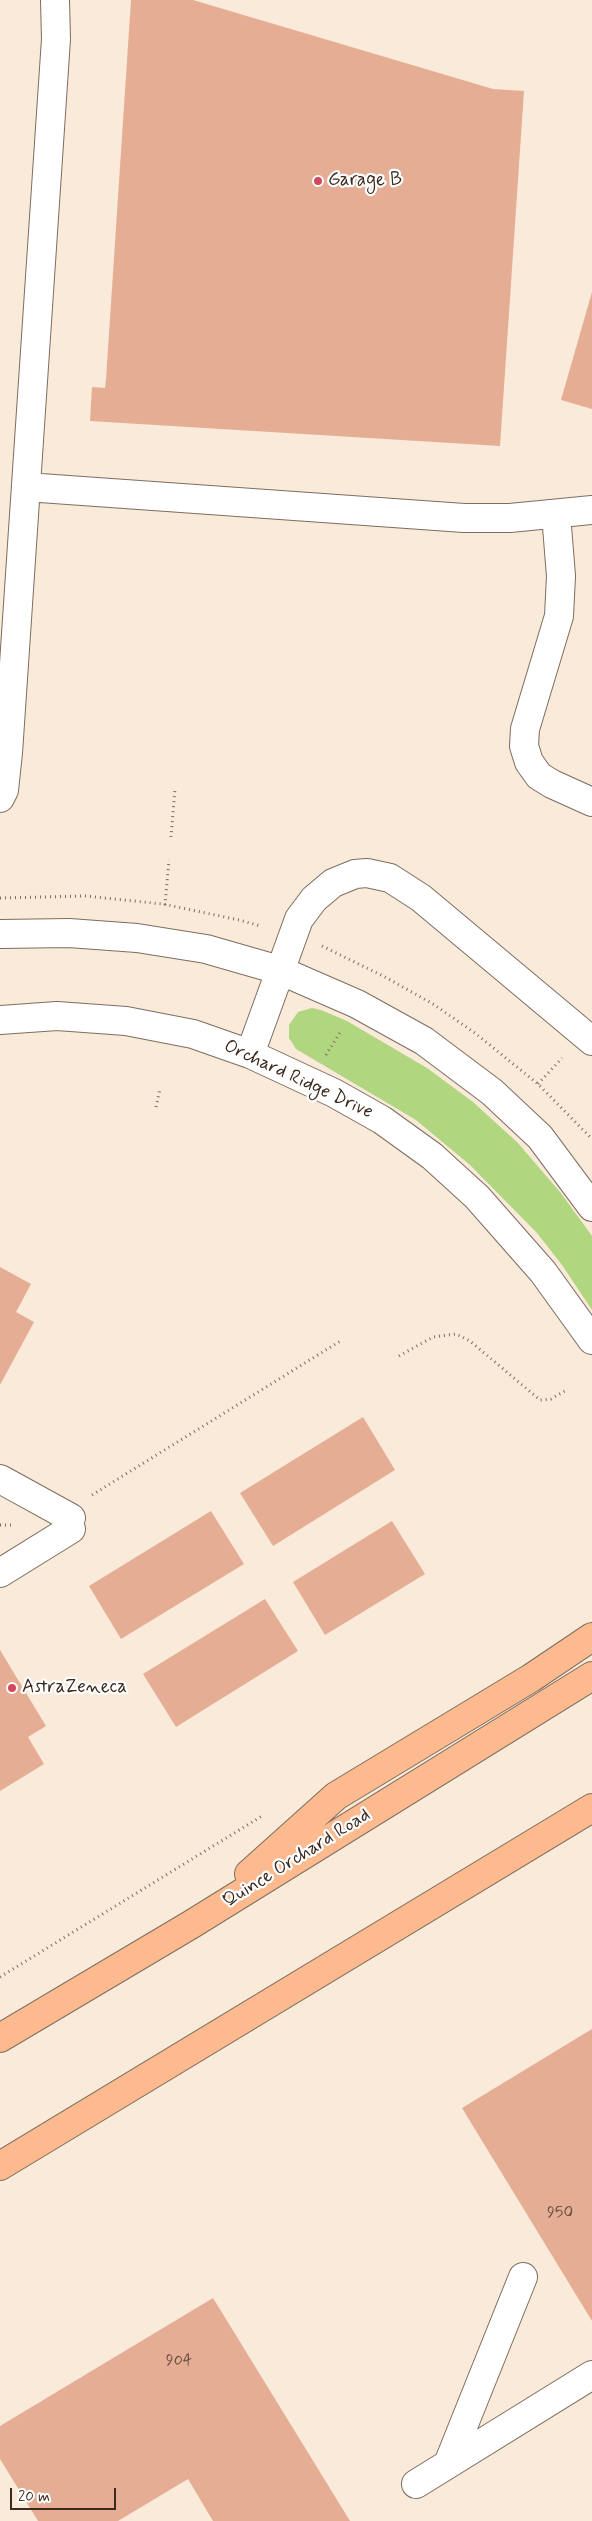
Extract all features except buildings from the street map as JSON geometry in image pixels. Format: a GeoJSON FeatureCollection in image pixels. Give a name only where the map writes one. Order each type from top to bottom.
{"type":"FeatureCollection","features":[{"type":"Feature","properties":{"kind":"main road"},"geometry":{"type":"LineString","coordinates":[[192,1924],[336,1796],[531,1678],[592,1637]]}},
{"type":"Feature","properties":{"kind":"main road","name":"Quince Orchard Road"},"geometry":{"type":"LineString","coordinates":[[0,2038],[192,1924],[592,1676]]}},
{"type":"Feature","properties":{"kind":"main road"},"geometry":{"type":"LineString","coordinates":[[0,2166],[592,1808]]}},
{"type":"Feature","properties":{"kind":"street"},"geometry":{"type":"LineString","coordinates":[[0,798],[4,790],[8,753],[56,39],[55,0]]}},
{"type":"Feature","properties":{"kind":"street"},"geometry":{"type":"LineString","coordinates":[[26,487],[464,518],[556,514],[592,510]]}},
{"type":"Feature","properties":{"kind":"street"},"geometry":{"type":"LineString","coordinates":[[556,514],[561,576],[560,616],[525,729],[524,746],[530,762],[539,776],[592,802]]}},
{"type":"Feature","properties":{"kind":"street"},"geometry":{"type":"LineString","coordinates":[[250,1054],[299,919],[314,899],[333,883],[344,878],[367,873],[379,874],[400,883],[592,1040]]}},
{"type":"Feature","properties":{"kind":"street"},"geometry":{"type":"LineString","coordinates":[[0,934],[69,933],[137,938],[206,949],[279,970],[357,1004],[416,1037],[492,1092],[540,1137],[592,1207]]}},
{"type":"Feature","properties":{"kind":"street","name":"Orchard Ridge Drive"},"geometry":{"type":"LineString","coordinates":[[0,1020],[57,1016],[126,1021],[193,1034],[250,1054],[334,1093],[382,1120],[432,1156],[476,1197],[511,1233],[543,1272],[592,1340]]}},
{"type":"Feature","properties":{"kind":"street"},"geometry":{"type":"LineString","coordinates":[[0,1479],[71,1518],[68,1524],[70,1529],[0,1573]]}},
{"type":"Feature","properties":{"kind":"street"},"geometry":{"type":"LineString","coordinates":[[448,2464],[523,2276]]}},
{"type":"Feature","properties":{"kind":"street"},"geometry":{"type":"LineString","coordinates":[[416,2484],[592,2375]]}},
{"type":"Feature","properties":{"kind":"path"},"geometry":{"type":"LineString","coordinates":[[171,837],[175,789]]}},
{"type":"Feature","properties":{"kind":"path"},"geometry":{"type":"LineString","coordinates":[[165,905],[169,860]]}},
{"type":"Feature","properties":{"kind":"path"},"geometry":{"type":"LineString","coordinates":[[323,1061],[342,1029]]}},
{"type":"Feature","properties":{"kind":"path"},"geometry":{"type":"LineString","coordinates":[[538,1084],[564,1056]]}},
{"type":"Feature","properties":{"kind":"path"},"geometry":{"type":"LineString","coordinates":[[156,1108],[160,1089]]}},
{"type":"Feature","properties":{"kind":"path"},"geometry":{"type":"LineString","coordinates":[[400,1356],[433,1336],[456,1334],[470,1341],[540,1400],[550,1399],[568,1388]]}},
{"type":"Feature","properties":{"kind":"path"},"geometry":{"type":"LineString","coordinates":[[63,1514],[342,1340]]}},
{"type":"Feature","properties":{"kind":"path"},"geometry":{"type":"LineString","coordinates":[[0,1525],[16,1525]]}},
{"type":"Feature","properties":{"kind":"green space"},"geometry":{"type":"Polygon","coordinates":[[[312,1008],[347,1021],[427,1068],[473,1102],[517,1142],[560,1192],[592,1236],[592,1310],[562,1265],[537,1233],[470,1165],[416,1120],[296,1049],[289,1038],[289,1025],[298,1012],[312,1008]]]}},
{"type":"Feature","properties":{"kind":"place","name":"Garage B"},"geometry":{"type":"Point","coordinates":[318,181]}},
{"type":"Feature","properties":{"kind":"place","name":"AstraZeneca"},"geometry":{"type":"Point","coordinates":[12,1688]}}]}
